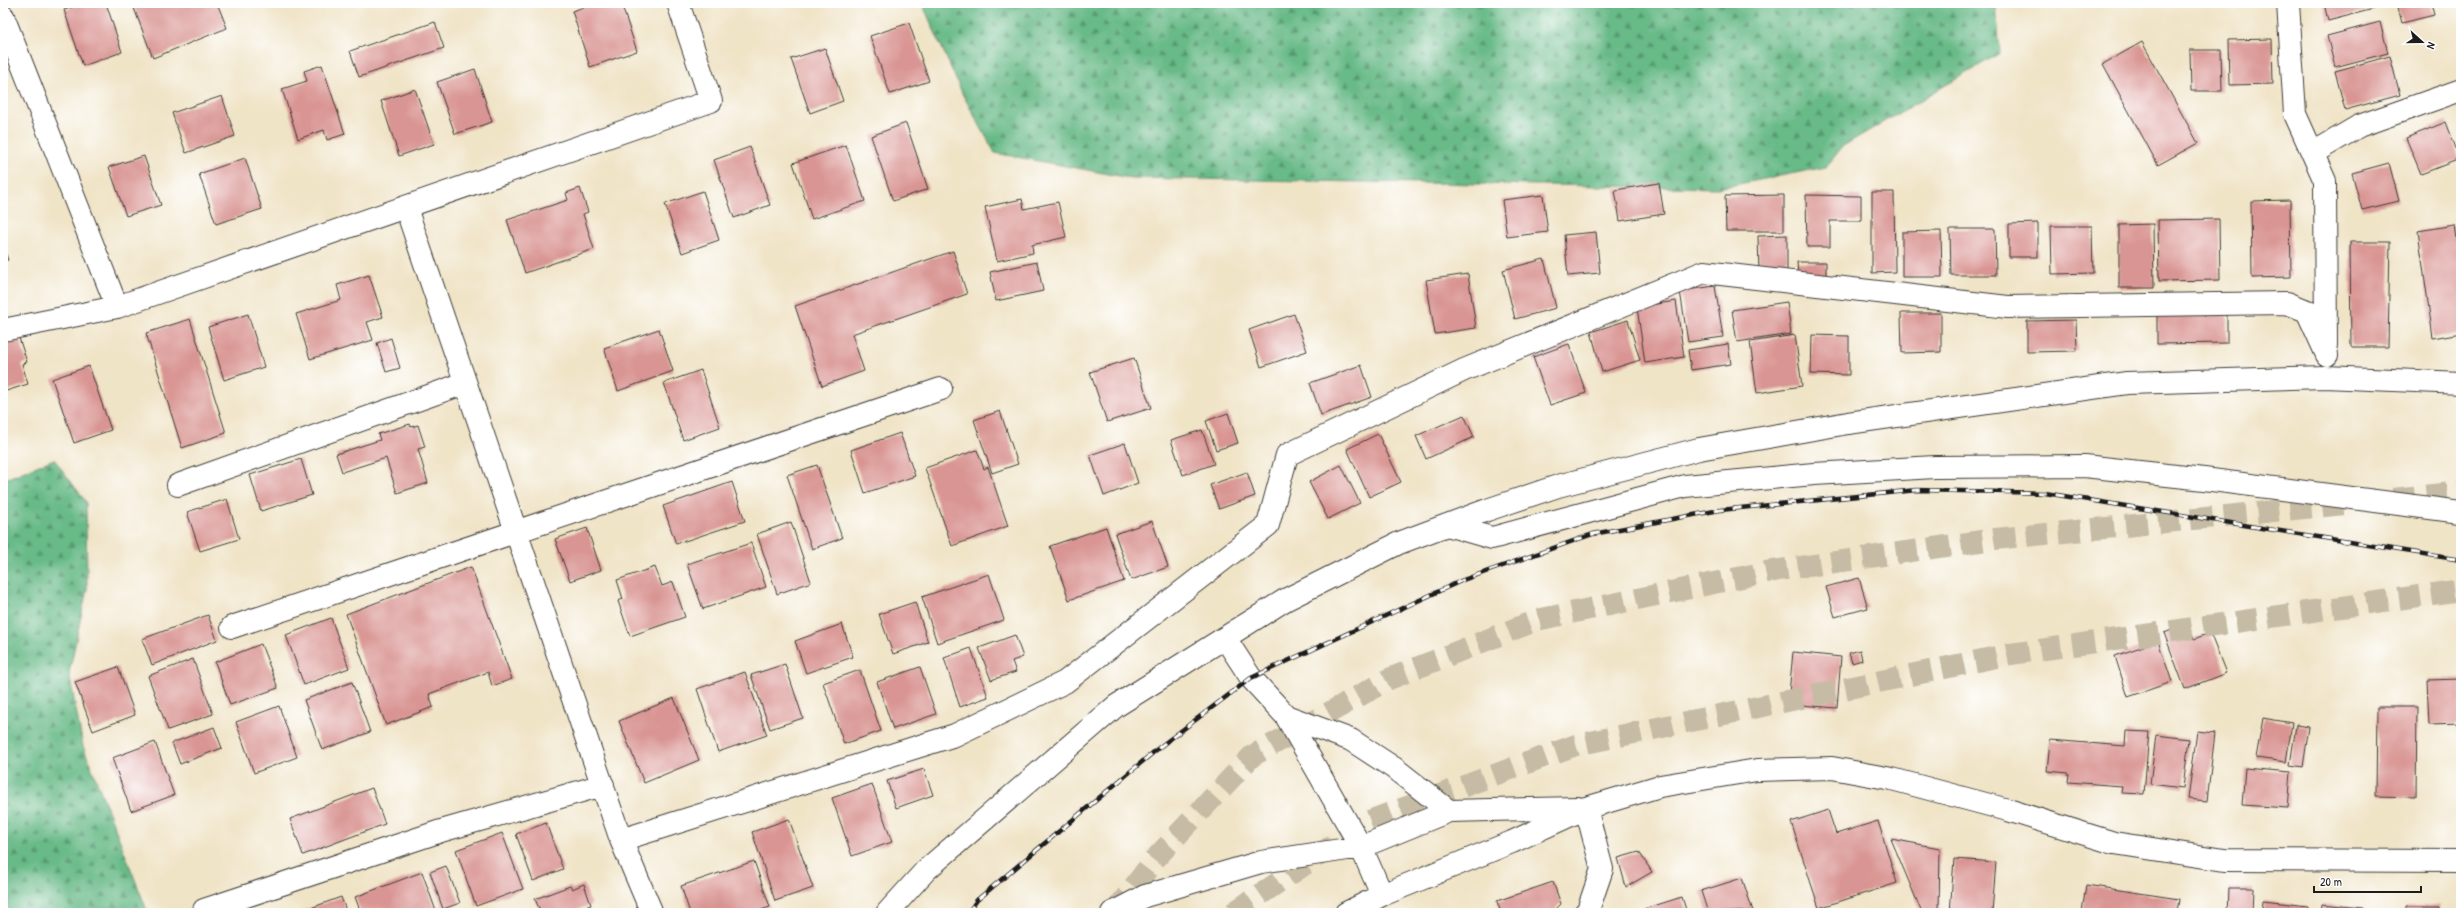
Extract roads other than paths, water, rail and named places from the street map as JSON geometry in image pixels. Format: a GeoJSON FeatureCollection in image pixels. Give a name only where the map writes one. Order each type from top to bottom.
{"type":"FeatureCollection","features":[{"type":"Feature","properties":{"kind":"street"},"geometry":{"type":"LineString","coordinates":[[3,330],[117,307],[711,101],[678,3]]}},
{"type":"Feature","properties":{"kind":"street"},"geometry":{"type":"LineString","coordinates":[[2288,3],[2296,114],[2325,181],[2327,355],[2325,377]]}},
{"type":"Feature","properties":{"kind":"street"},"geometry":{"type":"LineString","coordinates":[[3,16],[117,307]]}},
{"type":"Feature","properties":{"kind":"street"},"geometry":{"type":"LineString","coordinates":[[2313,154],[2359,126],[2461,90]]}},
{"type":"Feature","properties":{"kind":"street"},"geometry":{"type":"LineString","coordinates":[[406,208],[621,840],[652,913]]}},
{"type":"Feature","properties":{"kind":"street"},"geometry":{"type":"LineString","coordinates":[[621,840],[955,735],[1065,682],[1268,525],[1287,455],[1464,370],[1704,272],[2008,306],[2287,303],[2307,311],[2327,355]]}},
{"type":"Feature","properties":{"kind":"street"},"geometry":{"type":"LineString","coordinates":[[887,913],[926,870],[1116,706],[1285,600],[1399,543],[1558,486],[1699,449],[1848,423],[2127,383],[2325,377],[2461,383]]}},
{"type":"Feature","properties":{"kind":"street"},"geometry":{"type":"LineString","coordinates":[[178,485],[465,383]]}},
{"type":"Feature","properties":{"kind":"street"},"geometry":{"type":"LineString","coordinates":[[232,627],[941,388]]}},
{"type":"Feature","properties":{"kind":"street"},"geometry":{"type":"LineString","coordinates":[[1447,525],[1492,538],[1685,486],[1814,474],[1935,467],[2084,466],[2219,481],[2461,512]]}},
{"type":"Feature","properties":{"kind":"street"},"geometry":{"type":"LineString","coordinates":[[1225,638],[1251,678],[1286,716],[1361,847],[1382,895]]}},
{"type":"Feature","properties":{"kind":"street"},"geometry":{"type":"LineString","coordinates":[[1286,716],[1351,740],[1394,768],[1449,811]]}},
{"type":"Feature","properties":{"kind":"street"},"geometry":{"type":"LineString","coordinates":[[1346,913],[1382,895],[1512,842],[1586,808],[1660,786],[1757,770],[1832,768],[1892,778],[2008,810],[2114,843],[2224,860],[2461,861]]}},
{"type":"Feature","properties":{"kind":"street"},"geometry":{"type":"LineString","coordinates":[[204,910],[441,831],[603,785]]}},
{"type":"Feature","properties":{"kind":"street"},"geometry":{"type":"LineString","coordinates":[[1112,913],[1145,896],[1261,862],[1361,847],[1449,811],[1586,808]]}},
{"type":"Feature","properties":{"kind":"street"},"geometry":{"type":"LineString","coordinates":[[1585,913],[1588,910],[1602,869],[1586,808]]}},
{"type":"Feature","properties":{"kind":"tunnel"},"geometry":{"type":"LineString","coordinates":[[2393,499],[2461,492]]}},
{"type":"Feature","properties":{"kind":"tunnel"},"geometry":{"type":"LineString","coordinates":[[1114,913],[1155,859],[1252,756],[1389,679],[1537,620],[1766,572],[1995,539],[2355,503]]}},
{"type":"Feature","properties":{"kind":"tunnel"},"geometry":{"type":"LineString","coordinates":[[1233,913],[1369,821],[1576,745],[2011,654],[2461,590]]}},
{"type":"Feature","properties":{"kind":"railway"},"geometry":{"type":"LineString","coordinates":[[968,913],[977,900],[1161,746],[1251,678],[1463,580],[1593,534],[1720,510],[1917,490],[2045,493],[2461,560]]}}]}
